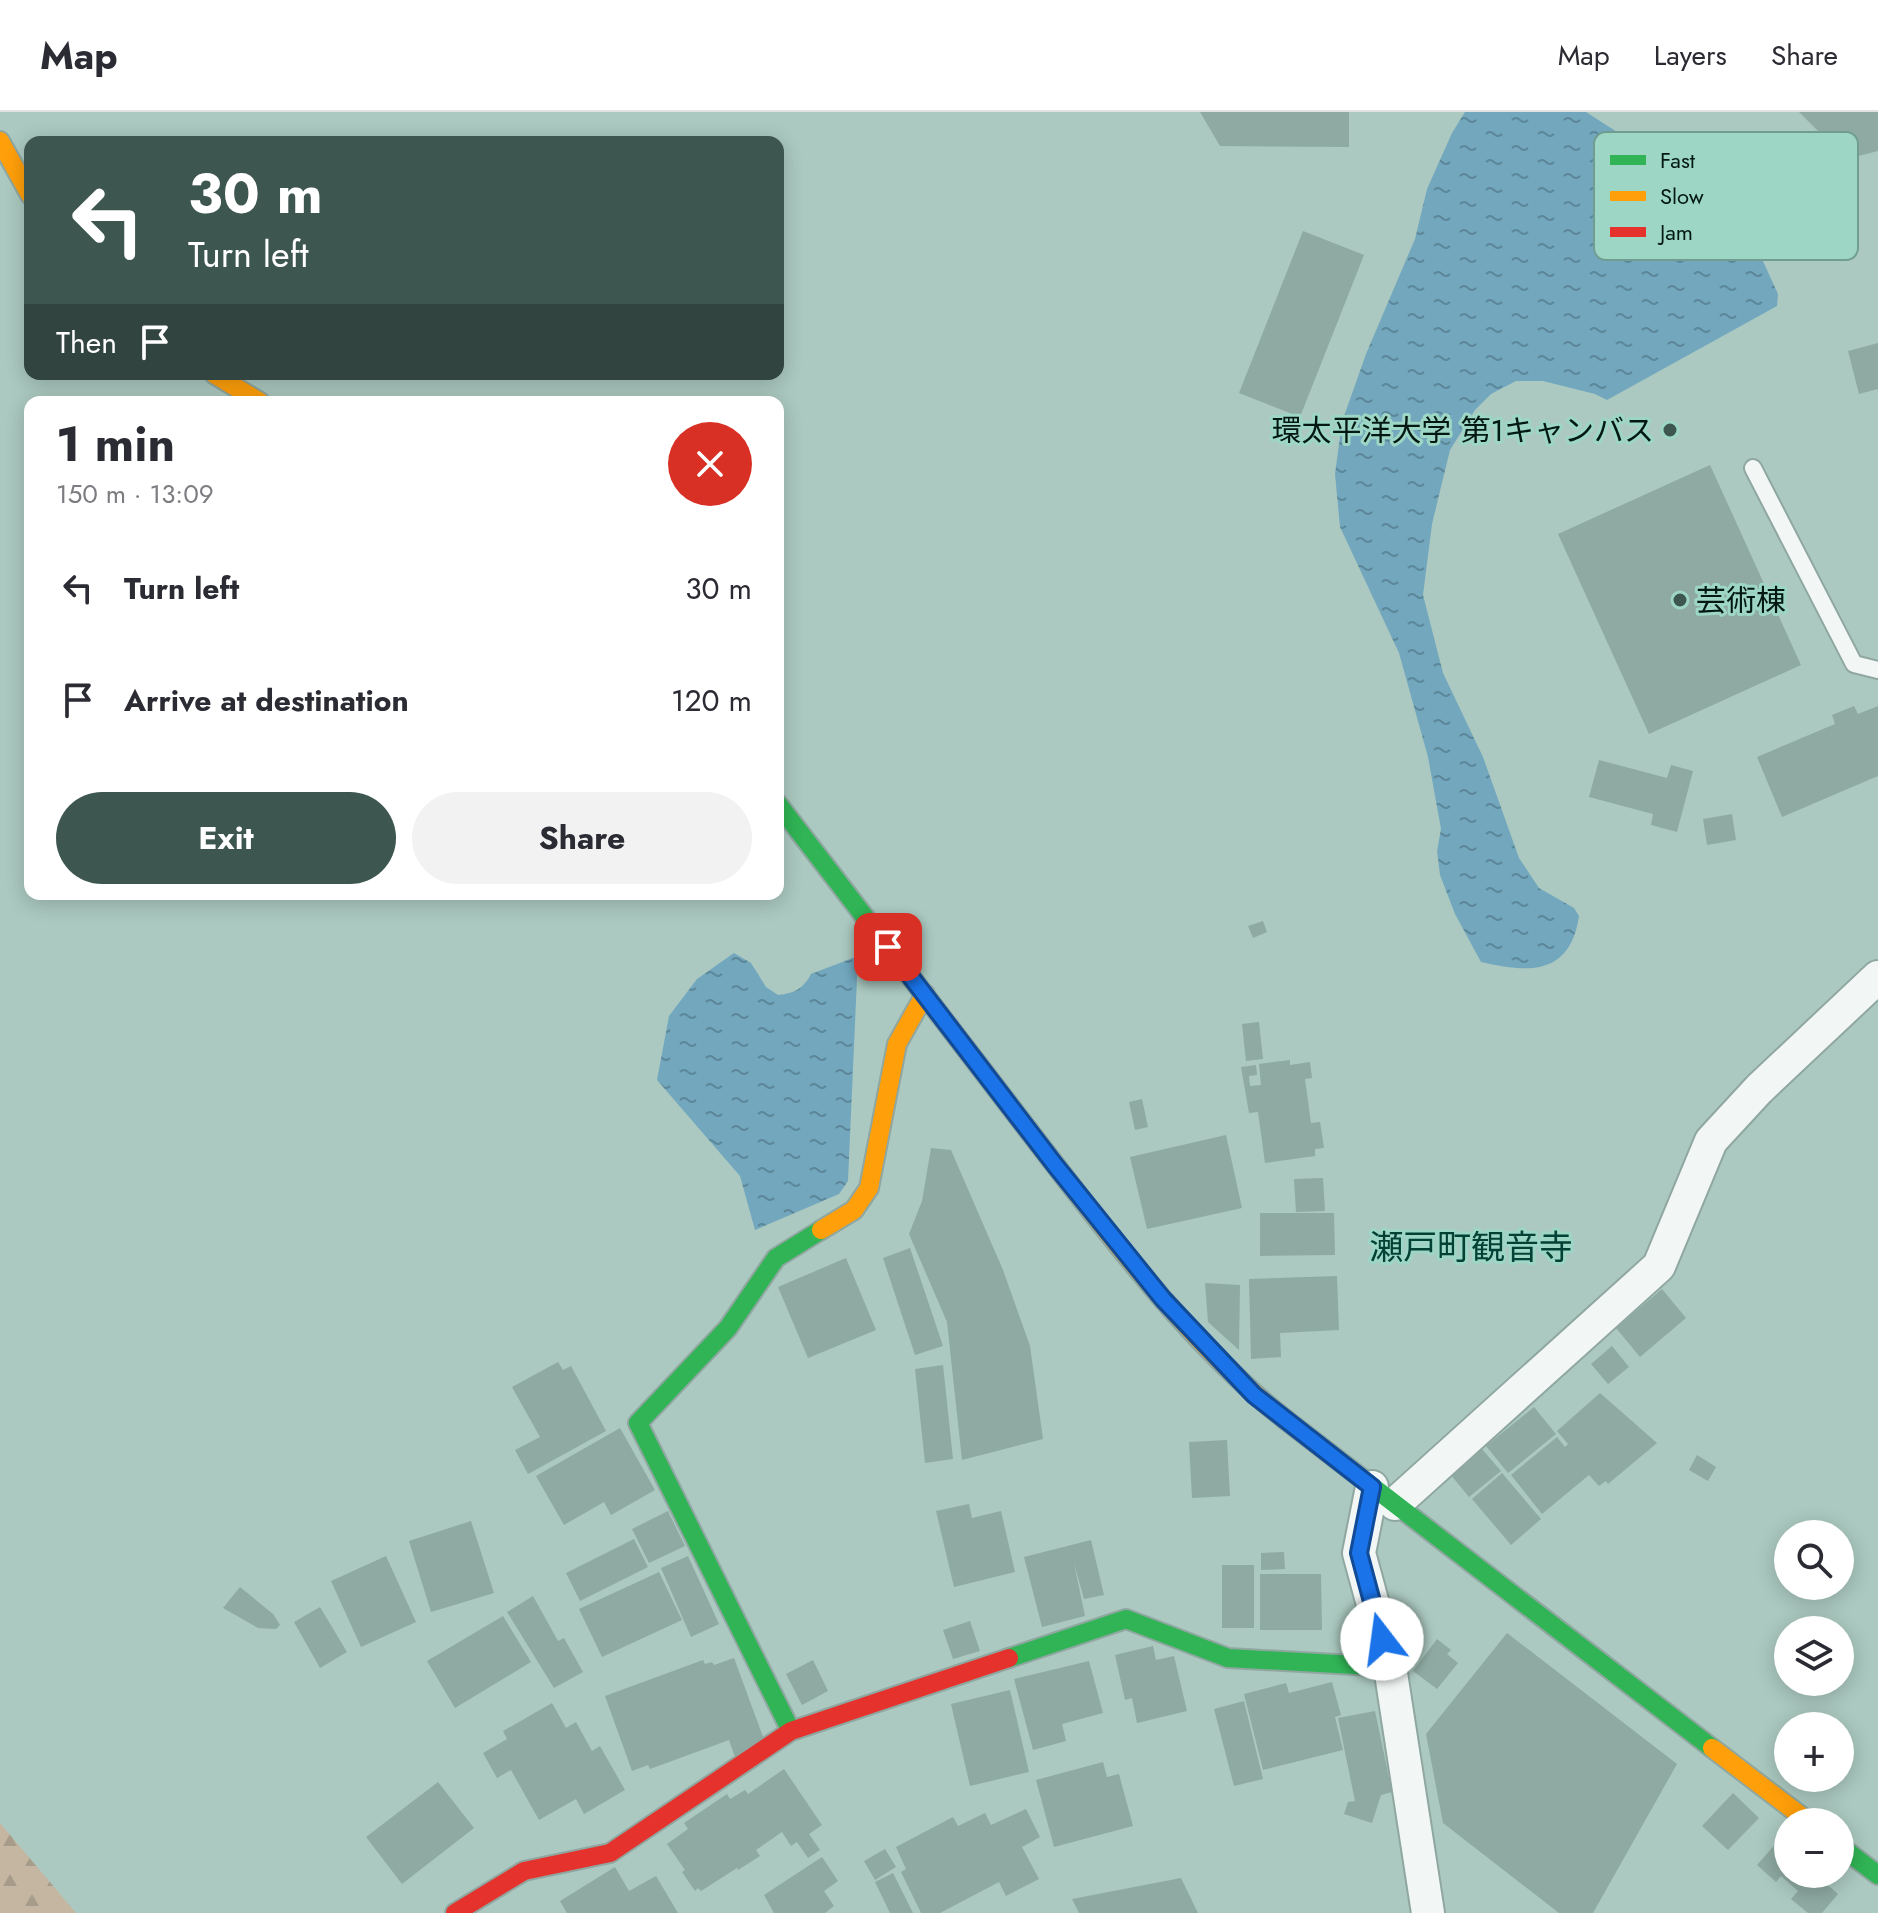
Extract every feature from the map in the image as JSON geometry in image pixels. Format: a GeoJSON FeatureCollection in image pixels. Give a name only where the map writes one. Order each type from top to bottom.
{"type":"FeatureCollection","features":[{"type":"Feature","properties":{"kind":"street"},"geometry":{"type":"LineString","coordinates":[[0,141],[24,184]]}},
{"type":"Feature","properties":{"kind":"street"},"geometry":{"type":"LineString","coordinates":[[224,380],[250,396]]}},
{"type":"Feature","properties":{"kind":"street"},"geometry":{"type":"LineString","coordinates":[[784,812],[1055,1165],[1163,1299],[1254,1395],[1791,1808]]}},
{"type":"Feature","properties":{"kind":"street"},"geometry":{"type":"LineString","coordinates":[[1428,1913],[1390,1667],[1359,1553],[1383,1496],[1659,1266],[1711,1141],[1759,1089],[1878,977]]}},
{"type":"Feature","properties":{"kind":"street"},"geometry":{"type":"LineString","coordinates":[[791,1731],[638,1423],[728,1328],[776,1258],[854,1210],[869,1188],[897,1044],[925,994]]}},
{"type":"Feature","properties":{"kind":"street"},"geometry":{"type":"LineString","coordinates":[[455,1913],[524,1871],[610,1853],[791,1731],[1126,1619],[1228,1658],[1390,1667]]}},
{"type":"Feature","properties":{"kind":"street"},"geometry":{"type":"LineString","coordinates":[[1854,1857],[1878,1875]]}},
{"type":"Feature","properties":{"kind":"lane"},"geometry":{"type":"LineString","coordinates":[[1753,468],[1854,664],[1878,670]]}},
{"type":"Feature","properties":{"kind":"green space"},"geometry":{"type":"Polygon","coordinates":[[[0,1823],[76,1913],[0,1913],[0,1823]]]}},
{"type":"Feature","properties":{"kind":"water"},"geometry":{"type":"Polygon","coordinates":[[[1465,112],[1586,112],[1617,132],[1594,132],[1594,260],[1762,260],[1778,294],[1777,306],[1607,400],[1543,381],[1516,381],[1491,394],[1475,410],[1450,450],[1432,524],[1423,595],[1443,673],[1483,757],[1519,858],[1539,888],[1574,908],[1579,916],[1567,950],[1545,966],[1531,968],[1481,962],[1455,914],[1440,875],[1437,851],[1441,829],[1428,757],[1399,653],[1340,527],[1335,474],[1342,422],[1366,354],[1415,239],[1427,189],[1465,112]]]}},
{"type":"Feature","properties":{"kind":"water"},"geometry":{"type":"Polygon","coordinates":[[[734,953],[751,963],[766,987],[778,995],[798,989],[811,974],[858,956],[848,1181],[839,1194],[755,1230],[740,1176],[657,1080],[669,1016],[697,979],[734,953]]]}},
{"type":"Feature","properties":{"kind":"building"},"geometry":{"type":"Polygon","coordinates":[[[1200,112],[1349,112],[1349,147],[1220,146],[1200,112]]]}},
{"type":"Feature","properties":{"kind":"building"},"geometry":{"type":"Polygon","coordinates":[[[1799,112],[1878,112],[1878,151],[1858,156],[1858,132],[1819,132],[1799,112]]]}},
{"type":"Feature","properties":{"kind":"building"},"geometry":{"type":"Polygon","coordinates":[[[1303,231],[1364,255],[1300,417],[1239,393],[1303,231]]]}},
{"type":"Feature","properties":{"kind":"building"},"geometry":{"type":"Polygon","coordinates":[[[1878,343],[1878,389],[1859,394],[1848,351],[1878,343]]]}},
{"type":"Feature","properties":{"kind":"building","name":"芸術棟"},"geometry":{"type":"Polygon","coordinates":[[[1710,465],[1801,665],[1649,734],[1558,534],[1710,465]]]}},
{"type":"Feature","properties":{"kind":"building"},"geometry":{"type":"Polygon","coordinates":[[[1854,706],[1858,714],[1878,706],[1878,776],[1782,817],[1757,757],[1835,724],[1832,715],[1854,706]]]}},
{"type":"Feature","properties":{"kind":"building"},"geometry":{"type":"Polygon","coordinates":[[[1599,760],[1667,778],[1671,765],[1693,771],[1677,832],[1651,825],[1653,814],[1589,797],[1599,760]]]}},
{"type":"Feature","properties":{"kind":"building"},"geometry":{"type":"Polygon","coordinates":[[[1732,814],[1736,840],[1707,845],[1703,819],[1732,814]]]}},
{"type":"Feature","properties":{"kind":"building"},"geometry":{"type":"Polygon","coordinates":[[[1263,921],[1267,932],[1253,938],[1248,926],[1263,921]]]}},
{"type":"Feature","properties":{"kind":"building"},"geometry":{"type":"Polygon","coordinates":[[[1259,1022],[1263,1059],[1246,1061],[1242,1024],[1259,1022]]]}},
{"type":"Feature","properties":{"kind":"building"},"geometry":{"type":"Polygon","coordinates":[[[1290,1060],[1290,1065],[1310,1062],[1312,1078],[1305,1079],[1311,1123],[1320,1122],[1324,1148],[1315,1149],[1315,1156],[1265,1163],[1258,1112],[1249,1113],[1241,1067],[1256,1065],[1257,1075],[1249,1076],[1250,1086],[1261,1085],[1259,1064],[1290,1060]]]}},
{"type":"Feature","properties":{"kind":"building"},"geometry":{"type":"Polygon","coordinates":[[[1142,1099],[1148,1127],[1135,1130],[1129,1102],[1142,1099]]]}},
{"type":"Feature","properties":{"kind":"building"},"geometry":{"type":"Polygon","coordinates":[[[1226,1135],[1242,1208],[1147,1229],[1130,1157],[1226,1135]]]}},
{"type":"Feature","properties":{"kind":"building"},"geometry":{"type":"Polygon","coordinates":[[[931,1148],[951,1150],[1003,1270],[1030,1346],[1043,1439],[962,1460],[947,1322],[909,1234],[922,1201],[931,1148]]]}},
{"type":"Feature","properties":{"kind":"building"},"geometry":{"type":"Polygon","coordinates":[[[1323,1178],[1325,1211],[1296,1212],[1294,1179],[1323,1178]]]}},
{"type":"Feature","properties":{"kind":"building"},"geometry":{"type":"Polygon","coordinates":[[[1260,1213],[1334,1213],[1335,1255],[1260,1256],[1260,1213]]]}},
{"type":"Feature","properties":{"kind":"building"},"geometry":{"type":"Polygon","coordinates":[[[910,1248],[943,1346],[915,1355],[883,1258],[910,1248]]]}},
{"type":"Feature","properties":{"kind":"building"},"geometry":{"type":"Polygon","coordinates":[[[846,1258],[876,1330],[808,1358],[778,1287],[846,1258]]]}},
{"type":"Feature","properties":{"kind":"building"},"geometry":{"type":"Polygon","coordinates":[[[1337,1276],[1339,1330],[1280,1333],[1281,1357],[1251,1359],[1249,1279],[1337,1276]]]}},
{"type":"Feature","properties":{"kind":"building"},"geometry":{"type":"Polygon","coordinates":[[[1205,1283],[1240,1285],[1239,1350],[1208,1322],[1205,1283]]]}},
{"type":"Feature","properties":{"kind":"building"},"geometry":{"type":"Polygon","coordinates":[[[1662,1289],[1686,1318],[1640,1357],[1616,1328],[1662,1289]]]}},
{"type":"Feature","properties":{"kind":"building"},"geometry":{"type":"Polygon","coordinates":[[[1612,1346],[1629,1367],[1608,1384],[1591,1364],[1612,1346]]]}},
{"type":"Feature","properties":{"kind":"building"},"geometry":{"type":"Polygon","coordinates":[[[558,1362],[563,1370],[571,1366],[606,1431],[528,1474],[515,1450],[540,1437],[512,1387],[558,1362]]]}},
{"type":"Feature","properties":{"kind":"building"},"geometry":{"type":"Polygon","coordinates":[[[943,1365],[953,1459],[925,1463],[915,1369],[943,1365]]]}},
{"type":"Feature","properties":{"kind":"building"},"geometry":{"type":"Polygon","coordinates":[[[1600,1393],[1657,1443],[1608,1484],[1606,1481],[1599,1486],[1589,1475],[1542,1514],[1511,1475],[1557,1437],[1565,1447],[1568,1444],[1557,1431],[1600,1393]]]}},
{"type":"Feature","properties":{"kind":"building"},"geometry":{"type":"Polygon","coordinates":[[[1534,1407],[1556,1434],[1508,1473],[1486,1446],[1534,1407]]]}},
{"type":"Feature","properties":{"kind":"building"},"geometry":{"type":"Polygon","coordinates":[[[620,1428],[655,1490],[611,1515],[604,1502],[564,1525],[536,1476],[620,1428]]]}},
{"type":"Feature","properties":{"kind":"building"},"geometry":{"type":"Polygon","coordinates":[[[1227,1440],[1230,1496],[1192,1498],[1189,1442],[1227,1440]]]}},
{"type":"Feature","properties":{"kind":"building"},"geometry":{"type":"Polygon","coordinates":[[[1481,1448],[1501,1471],[1469,1497],[1450,1474],[1481,1448]]]}},
{"type":"Feature","properties":{"kind":"building"},"geometry":{"type":"Polygon","coordinates":[[[1697,1455],[1716,1467],[1708,1481],[1689,1470],[1697,1455]]]}},
{"type":"Feature","properties":{"kind":"building"},"geometry":{"type":"Polygon","coordinates":[[[1502,1473],[1541,1519],[1511,1545],[1472,1499],[1502,1473]]]}},
{"type":"Feature","properties":{"kind":"building"},"geometry":{"type":"Polygon","coordinates":[[[969,1504],[972,1518],[1001,1511],[1015,1572],[954,1587],[936,1511],[969,1504]]]}},
{"type":"Feature","properties":{"kind":"building"},"geometry":{"type":"Polygon","coordinates":[[[668,1511],[685,1546],[649,1563],[632,1529],[668,1511]]]}},
{"type":"Feature","properties":{"kind":"building"},"geometry":{"type":"Polygon","coordinates":[[[471,1521],[494,1593],[431,1612],[409,1541],[471,1521]]]}},
{"type":"Feature","properties":{"kind":"building"},"geometry":{"type":"Polygon","coordinates":[[[634,1539],[648,1567],[580,1601],[566,1573],[634,1539]]]}},
{"type":"Feature","properties":{"kind":"building"},"geometry":{"type":"Polygon","coordinates":[[[1091,1540],[1104,1595],[1084,1599],[1074,1563],[1085,1616],[1042,1627],[1024,1557],[1091,1540]]]}},
{"type":"Feature","properties":{"kind":"building"},"geometry":{"type":"Polygon","coordinates":[[[1284,1552],[1285,1569],[1261,1570],[1261,1553],[1284,1552]]]}},
{"type":"Feature","properties":{"kind":"building"},"geometry":{"type":"Polygon","coordinates":[[[386,1556],[416,1622],[361,1647],[331,1581],[386,1556]]]}},
{"type":"Feature","properties":{"kind":"building"},"geometry":{"type":"Polygon","coordinates":[[[688,1556],[719,1624],[691,1637],[661,1568],[688,1556]]]}},
{"type":"Feature","properties":{"kind":"building"},"geometry":{"type":"Polygon","coordinates":[[[1222,1565],[1254,1565],[1254,1628],[1222,1628],[1222,1565]]]}},
{"type":"Feature","properties":{"kind":"building"},"geometry":{"type":"Polygon","coordinates":[[[659,1572],[682,1620],[602,1657],[579,1609],[659,1572]]]}},
{"type":"Feature","properties":{"kind":"building"},"geometry":{"type":"Polygon","coordinates":[[[1260,1574],[1321,1574],[1322,1630],[1260,1630],[1260,1574]]]}},
{"type":"Feature","properties":{"kind":"building"},"geometry":{"type":"Polygon","coordinates":[[[240,1587],[273,1614],[280,1625],[276,1629],[258,1628],[223,1608],[240,1587]]]}},
{"type":"Feature","properties":{"kind":"building"},"geometry":{"type":"Polygon","coordinates":[[[533,1596],[558,1641],[564,1638],[583,1672],[554,1688],[507,1612],[533,1596]]]}},
{"type":"Feature","properties":{"kind":"building"},"geometry":{"type":"Polygon","coordinates":[[[320,1607],[347,1652],[320,1668],[294,1622],[320,1607]]]}},
{"type":"Feature","properties":{"kind":"building"},"geometry":{"type":"Polygon","coordinates":[[[503,1616],[531,1662],[455,1708],[427,1661],[503,1616]]]}},
{"type":"Feature","properties":{"kind":"building"},"geometry":{"type":"Polygon","coordinates":[[[970,1621],[980,1651],[953,1659],[943,1630],[970,1621]]]}},
{"type":"Feature","properties":{"kind":"building"},"geometry":{"type":"Polygon","coordinates":[[[1507,1633],[1677,1764],[1593,1913],[1559,1913],[1443,1823],[1426,1734],[1507,1633]]]}},
{"type":"Feature","properties":{"kind":"building"},"geometry":{"type":"Polygon","coordinates":[[[1437,1639],[1451,1650],[1447,1654],[1458,1663],[1437,1689],[1413,1671],[1437,1639]]]}},
{"type":"Feature","properties":{"kind":"building"},"geometry":{"type":"Polygon","coordinates":[[[1153,1646],[1156,1660],[1174,1656],[1187,1711],[1137,1723],[1132,1698],[1125,1700],[1115,1655],[1153,1646]]]}},
{"type":"Feature","properties":{"kind":"building"},"geometry":{"type":"Polygon","coordinates":[[[734,1658],[766,1745],[735,1757],[729,1740],[650,1769],[648,1765],[632,1771],[605,1696],[703,1660],[705,1664],[712,1662],[714,1665],[734,1658]]]}},
{"type":"Feature","properties":{"kind":"building"},"geometry":{"type":"Polygon","coordinates":[[[813,1660],[828,1691],[802,1705],[786,1674],[813,1660]]]}},
{"type":"Feature","properties":{"kind":"building"},"geometry":{"type":"Polygon","coordinates":[[[1089,1661],[1103,1713],[1062,1724],[1066,1741],[1033,1750],[1014,1679],[1089,1661]]]}},
{"type":"Feature","properties":{"kind":"building"},"geometry":{"type":"Polygon","coordinates":[[[1332,1682],[1341,1715],[1335,1717],[1343,1750],[1263,1770],[1244,1694],[1286,1683],[1289,1693],[1332,1682]]]}},
{"type":"Feature","properties":{"kind":"building"},"geometry":{"type":"Polygon","coordinates":[[[1010,1690],[1029,1772],[970,1786],[951,1704],[1010,1690]]]}},
{"type":"Feature","properties":{"kind":"building"},"geometry":{"type":"Polygon","coordinates":[[[1244,1701],[1263,1779],[1234,1786],[1214,1709],[1244,1701]]]}},
{"type":"Feature","properties":{"kind":"building"},"geometry":{"type":"Polygon","coordinates":[[[552,1703],[566,1728],[576,1722],[592,1751],[600,1746],[625,1790],[584,1814],[576,1799],[539,1820],[511,1770],[497,1778],[483,1753],[507,1739],[503,1731],[552,1703]]]}},
{"type":"Feature","properties":{"kind":"building"},"geometry":{"type":"Polygon","coordinates":[[[1375,1711],[1392,1792],[1381,1795],[1372,1823],[1344,1814],[1348,1802],[1355,1801],[1338,1718],[1375,1711]]]}},
{"type":"Feature","properties":{"kind":"building"},"geometry":{"type":"Polygon","coordinates":[[[1103,1762],[1107,1777],[1119,1774],[1133,1826],[1054,1847],[1036,1780],[1103,1762]]]}},
{"type":"Feature","properties":{"kind":"building"},"geometry":{"type":"Polygon","coordinates":[[[784,1769],[822,1825],[809,1834],[820,1850],[808,1858],[797,1842],[791,1846],[782,1832],[756,1850],[760,1856],[701,1891],[698,1888],[695,1891],[667,1844],[688,1829],[684,1823],[727,1794],[730,1799],[745,1790],[748,1794],[784,1769]]]}},
{"type":"Feature","properties":{"kind":"building"},"geometry":{"type":"Polygon","coordinates":[[[438,1782],[474,1828],[402,1884],[366,1837],[438,1782]]]}},
{"type":"Feature","properties":{"kind":"building"},"geometry":{"type":"Polygon","coordinates":[[[1733,1793],[1759,1818],[1728,1850],[1702,1826],[1733,1793]]]}},
{"type":"Feature","properties":{"kind":"building"},"geometry":{"type":"Polygon","coordinates":[[[1026,1809],[1040,1837],[1022,1847],[1039,1879],[1006,1896],[999,1882],[940,1913],[921,1913],[901,1872],[906,1869],[896,1847],[953,1817],[958,1826],[985,1813],[991,1825],[1026,1809]]]}},
{"type":"Feature","properties":{"kind":"building"},"geometry":{"type":"Polygon","coordinates":[[[1774,1846],[1774,1880],[1757,1865],[1774,1846]]]}},
{"type":"Feature","properties":{"kind":"building"},"geometry":{"type":"Polygon","coordinates":[[[885,1849],[896,1867],[875,1880],[864,1861],[885,1849]]]}},
{"type":"Feature","properties":{"kind":"building"},"geometry":{"type":"Polygon","coordinates":[[[822,1857],[838,1881],[824,1891],[834,1906],[825,1913],[774,1913],[764,1895],[822,1857]]]}},
{"type":"Feature","properties":{"kind":"building"},"geometry":{"type":"Polygon","coordinates":[[[615,1867],[629,1891],[656,1876],[678,1913],[567,1913],[560,1901],[615,1867]]]}},
{"type":"Feature","properties":{"kind":"building"},"geometry":{"type":"Polygon","coordinates":[[[893,1873],[913,1913],[890,1913],[875,1882],[893,1873]]]}},
{"type":"Feature","properties":{"kind":"building"},"geometry":{"type":"Polygon","coordinates":[[[1181,1878],[1198,1913],[1079,1913],[1072,1899],[1181,1878]]]}},
{"type":"Feature","properties":{"kind":"building"},"geometry":{"type":"Polygon","coordinates":[[[1795,1888],[1831,1888],[1838,1894],[1822,1913],[1808,1913],[1791,1899],[1798,1891],[1795,1888]]]}},
{"type":"Feature","properties":{"kind":"traffic: fast"},"geometry":{"type":"LineString","coordinates":[[784,812],[1029,1131]]}},
{"type":"Feature","properties":{"kind":"traffic: fast"},"geometry":{"type":"LineString","coordinates":[[791,1731],[638,1423],[728,1328],[776,1258],[821,1230]]}},
{"type":"Feature","properties":{"kind":"traffic: fast"},"geometry":{"type":"LineString","coordinates":[[1286,1420],[1712,1748]]}},
{"type":"Feature","properties":{"kind":"traffic: fast"},"geometry":{"type":"LineString","coordinates":[[1009,1658],[1126,1619],[1228,1658],[1390,1667]]}},
{"type":"Feature","properties":{"kind":"traffic: fast"},"geometry":{"type":"LineString","coordinates":[[1854,1857],[1878,1875]]}},
{"type":"Feature","properties":{"kind":"traffic: slow"},"geometry":{"type":"LineString","coordinates":[[0,141],[24,184]]}},
{"type":"Feature","properties":{"kind":"traffic: slow"},"geometry":{"type":"LineString","coordinates":[[224,380],[250,396]]}},
{"type":"Feature","properties":{"kind":"traffic: slow"},"geometry":{"type":"LineString","coordinates":[[821,1230],[854,1210],[869,1188],[897,1044],[925,994]]}},
{"type":"Feature","properties":{"kind":"traffic: slow"},"geometry":{"type":"LineString","coordinates":[[1029,1131],[1182,1321],[1250,1390],[1286,1420]]}},
{"type":"Feature","properties":{"kind":"traffic: slow"},"geometry":{"type":"LineString","coordinates":[[1712,1748],[1791,1808]]}},
{"type":"Feature","properties":{"kind":"traffic: jam"},"geometry":{"type":"LineString","coordinates":[[455,1913],[524,1871],[610,1853],[791,1731],[1009,1658]]}},
{"type":"Feature","properties":{"kind":"place","name":"環太平洋大学 第1キャンバス"},"geometry":{"type":"Point","coordinates":[1670,430]}},
{"type":"Feature","properties":{"kind":"place","name":"芸術棟"},"geometry":{"type":"Point","coordinates":[1680,600]}},
{"type":"Feature","properties":{"kind":"district","name":"瀬戸町観音寺"},"geometry":{"type":"Point","coordinates":[1471,1247]}},
{"type":"Feature","properties":{"kind":"route"},"geometry":{"type":"LineString","coordinates":[[888,947],[1055,1165],[1163,1299],[1254,1395],[1372,1487],[1359,1553],[1382,1639]]}}]}
